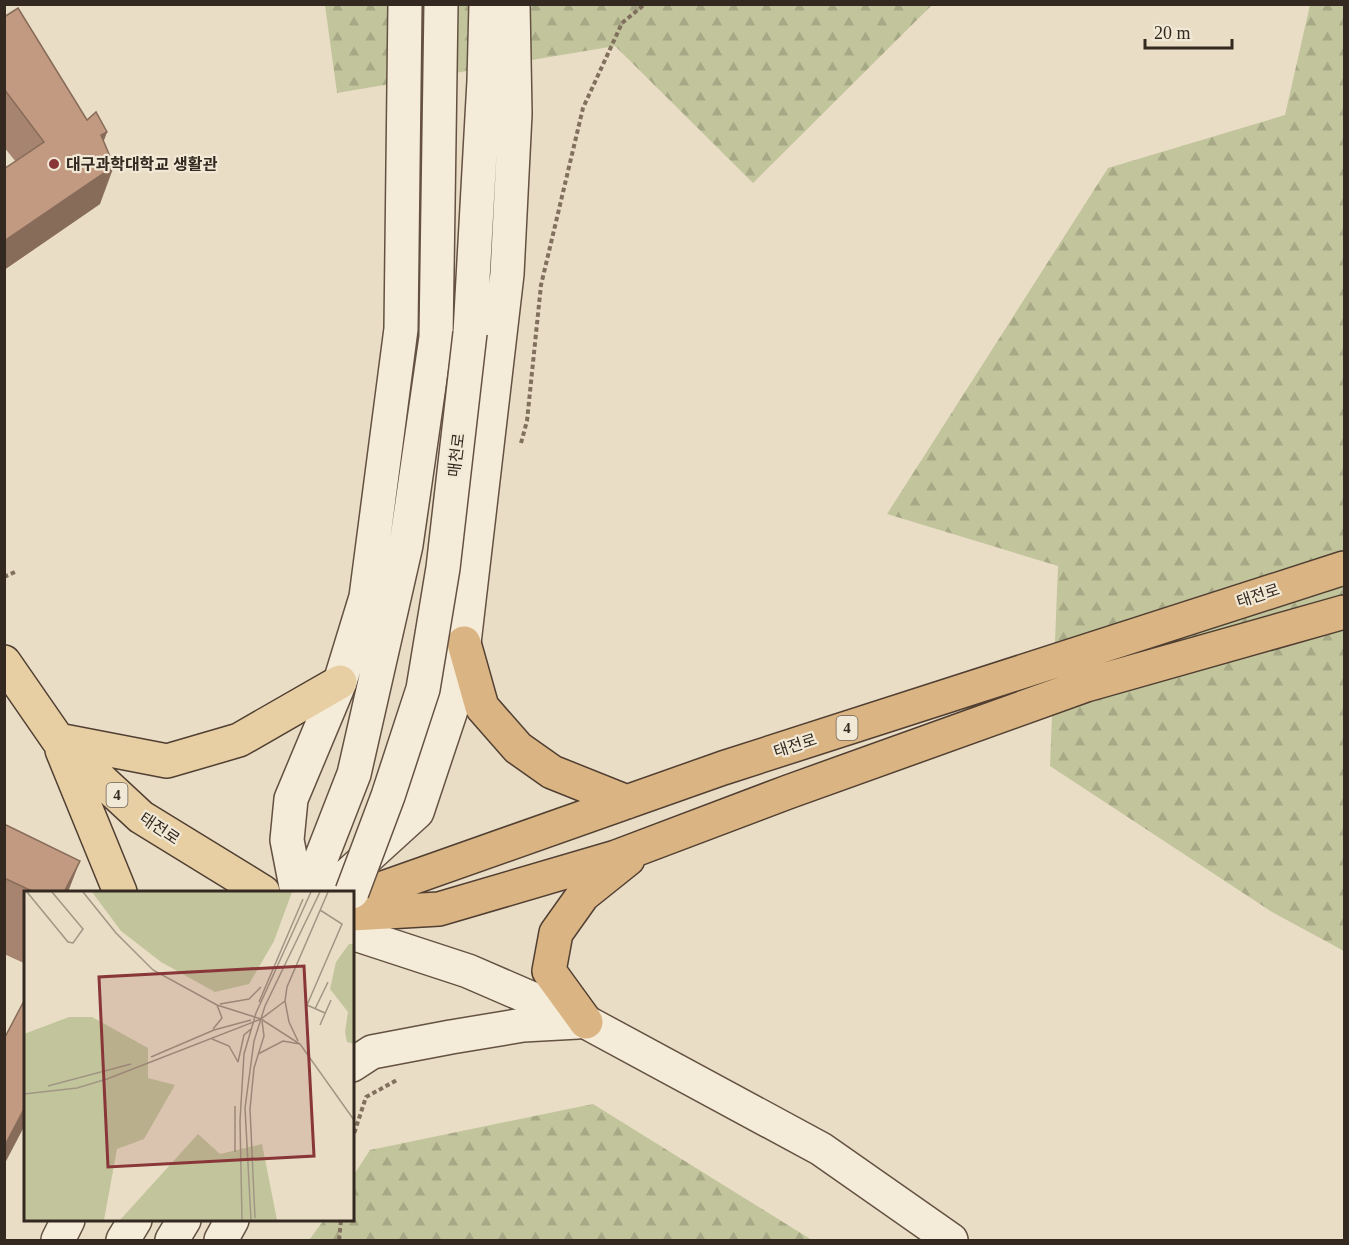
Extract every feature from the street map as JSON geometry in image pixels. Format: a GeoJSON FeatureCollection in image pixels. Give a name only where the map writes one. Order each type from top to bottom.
{"type":"FeatureCollection","features":[{"type":"Feature","properties":{"kind":"highway","name":"태전로"},"geometry":{"type":"LineString","coordinates":[[354,898],[723,768],[1344,568]]}},
{"type":"Feature","properties":{"kind":"highway"},"geometry":{"type":"LineString","coordinates":[[354,914],[439,909],[644,846],[1086,686],[1344,612]]}},
{"type":"Feature","properties":{"kind":"highway"},"geometry":{"type":"LineString","coordinates":[[464,643],[482,707],[518,748],[552,772],[627,802]]}},
{"type":"Feature","properties":{"kind":"highway"},"geometry":{"type":"LineString","coordinates":[[586,1022],[549,971],[556,933],[584,895],[644,846]]}},
{"type":"Feature","properties":{"kind":"main road"},"geometry":{"type":"LineString","coordinates":[[297,891],[287,840],[291,799],[340,682],[366,597],[402,329],[405,4]]}},
{"type":"Feature","properties":{"kind":"main road"},"geometry":{"type":"LineString","coordinates":[[308,891],[354,774],[406,545],[436,337],[441,4]]}},
{"type":"Feature","properties":{"kind":"main road","name":"매천로"},"geometry":{"type":"LineString","coordinates":[[352,891],[423,689],[443,568],[470,333],[483,104],[486,4]]}},
{"type":"Feature","properties":{"kind":"main road"},"geometry":{"type":"LineString","coordinates":[[330,891],[417,812],[452,706],[464,643],[507,274],[515,114],[513,4]]}},
{"type":"Feature","properties":{"kind":"main road","name":"태전로"},"geometry":{"type":"LineString","coordinates":[[4,662],[58,740],[141,818],[261,891]]}},
{"type":"Feature","properties":{"kind":"main road"},"geometry":{"type":"LineString","coordinates":[[58,740],[167,761],[239,740],[340,682]]}},
{"type":"Feature","properties":{"kind":"main road"},"geometry":{"type":"LineString","coordinates":[[58,740],[120,891]]}},
{"type":"Feature","properties":{"kind":"main road"},"geometry":{"type":"LineString","coordinates":[[354,934],[468,971],[586,1022],[821,1149],[951,1240]]}},
{"type":"Feature","properties":{"kind":"main road"},"geometry":{"type":"LineString","coordinates":[[354,1064],[372,1052],[451,1037],[523,1025],[586,1022]]}},
{"type":"Feature","properties":{"kind":"main road"},"geometry":{"type":"LineString","coordinates":[[58,1240],[68,1221]]}},
{"type":"Feature","properties":{"kind":"main road"},"geometry":{"type":"LineString","coordinates":[[123,1240],[134,1221]]}},
{"type":"Feature","properties":{"kind":"main road"},"geometry":{"type":"LineString","coordinates":[[172,1240],[183,1221]]}},
{"type":"Feature","properties":{"kind":"main road"},"geometry":{"type":"LineString","coordinates":[[221,1240],[231,1221]]}},
{"type":"Feature","properties":{"kind":"path"},"geometry":{"type":"LineString","coordinates":[[518,452],[527,421],[541,285],[583,108],[622,22],[645,4]]}},
{"type":"Feature","properties":{"kind":"path"},"geometry":{"type":"LineString","coordinates":[[4,577],[15,572]]}},
{"type":"Feature","properties":{"kind":"path"},"geometry":{"type":"LineString","coordinates":[[354,1134],[366,1097],[407,1075]]}},
{"type":"Feature","properties":{"kind":"path"},"geometry":{"type":"LineString","coordinates":[[339,1240],[341,1221]]}},
{"type":"Feature","properties":{"kind":"green space"},"geometry":{"type":"Polygon","coordinates":[[[325,5],[932,5],[753,183],[615,46],[337,93],[325,5]]]}},
{"type":"Feature","properties":{"kind":"green space"},"geometry":{"type":"Polygon","coordinates":[[[1310,5],[1344,5],[1344,951],[1272,912],[1050,766],[1058,566],[887,514],[1108,168],[1285,115],[1310,5]]]}},
{"type":"Feature","properties":{"kind":"green space"},"geometry":{"type":"Polygon","coordinates":[[[593,1104],[812,1240],[309,1240],[323,1221],[354,1221],[354,1174],[370,1150],[593,1104]]]}},
{"type":"Feature","properties":{"kind":"building"},"geometry":{"type":"Polygon","coordinates":[[[18,8],[87,120],[96,112],[107,132],[101,135],[114,166],[4,241],[4,169],[44,142],[4,89],[4,17],[18,8]]]}},
{"type":"Feature","properties":{"kind":"building"},"geometry":{"type":"Polygon","coordinates":[[[4,824],[80,861],[65,891],[32,891],[4,878],[4,824]]]}},
{"type":"Feature","properties":{"kind":"building"},"geometry":{"type":"Polygon","coordinates":[[[24,1001],[24,1109],[4,1147],[4,1039],[24,1001]]]}},
{"type":"Feature","properties":{"kind":"place","name":"대구과학대학교 생활관"},"geometry":{"type":"Point","coordinates":[54,164]}}]}
